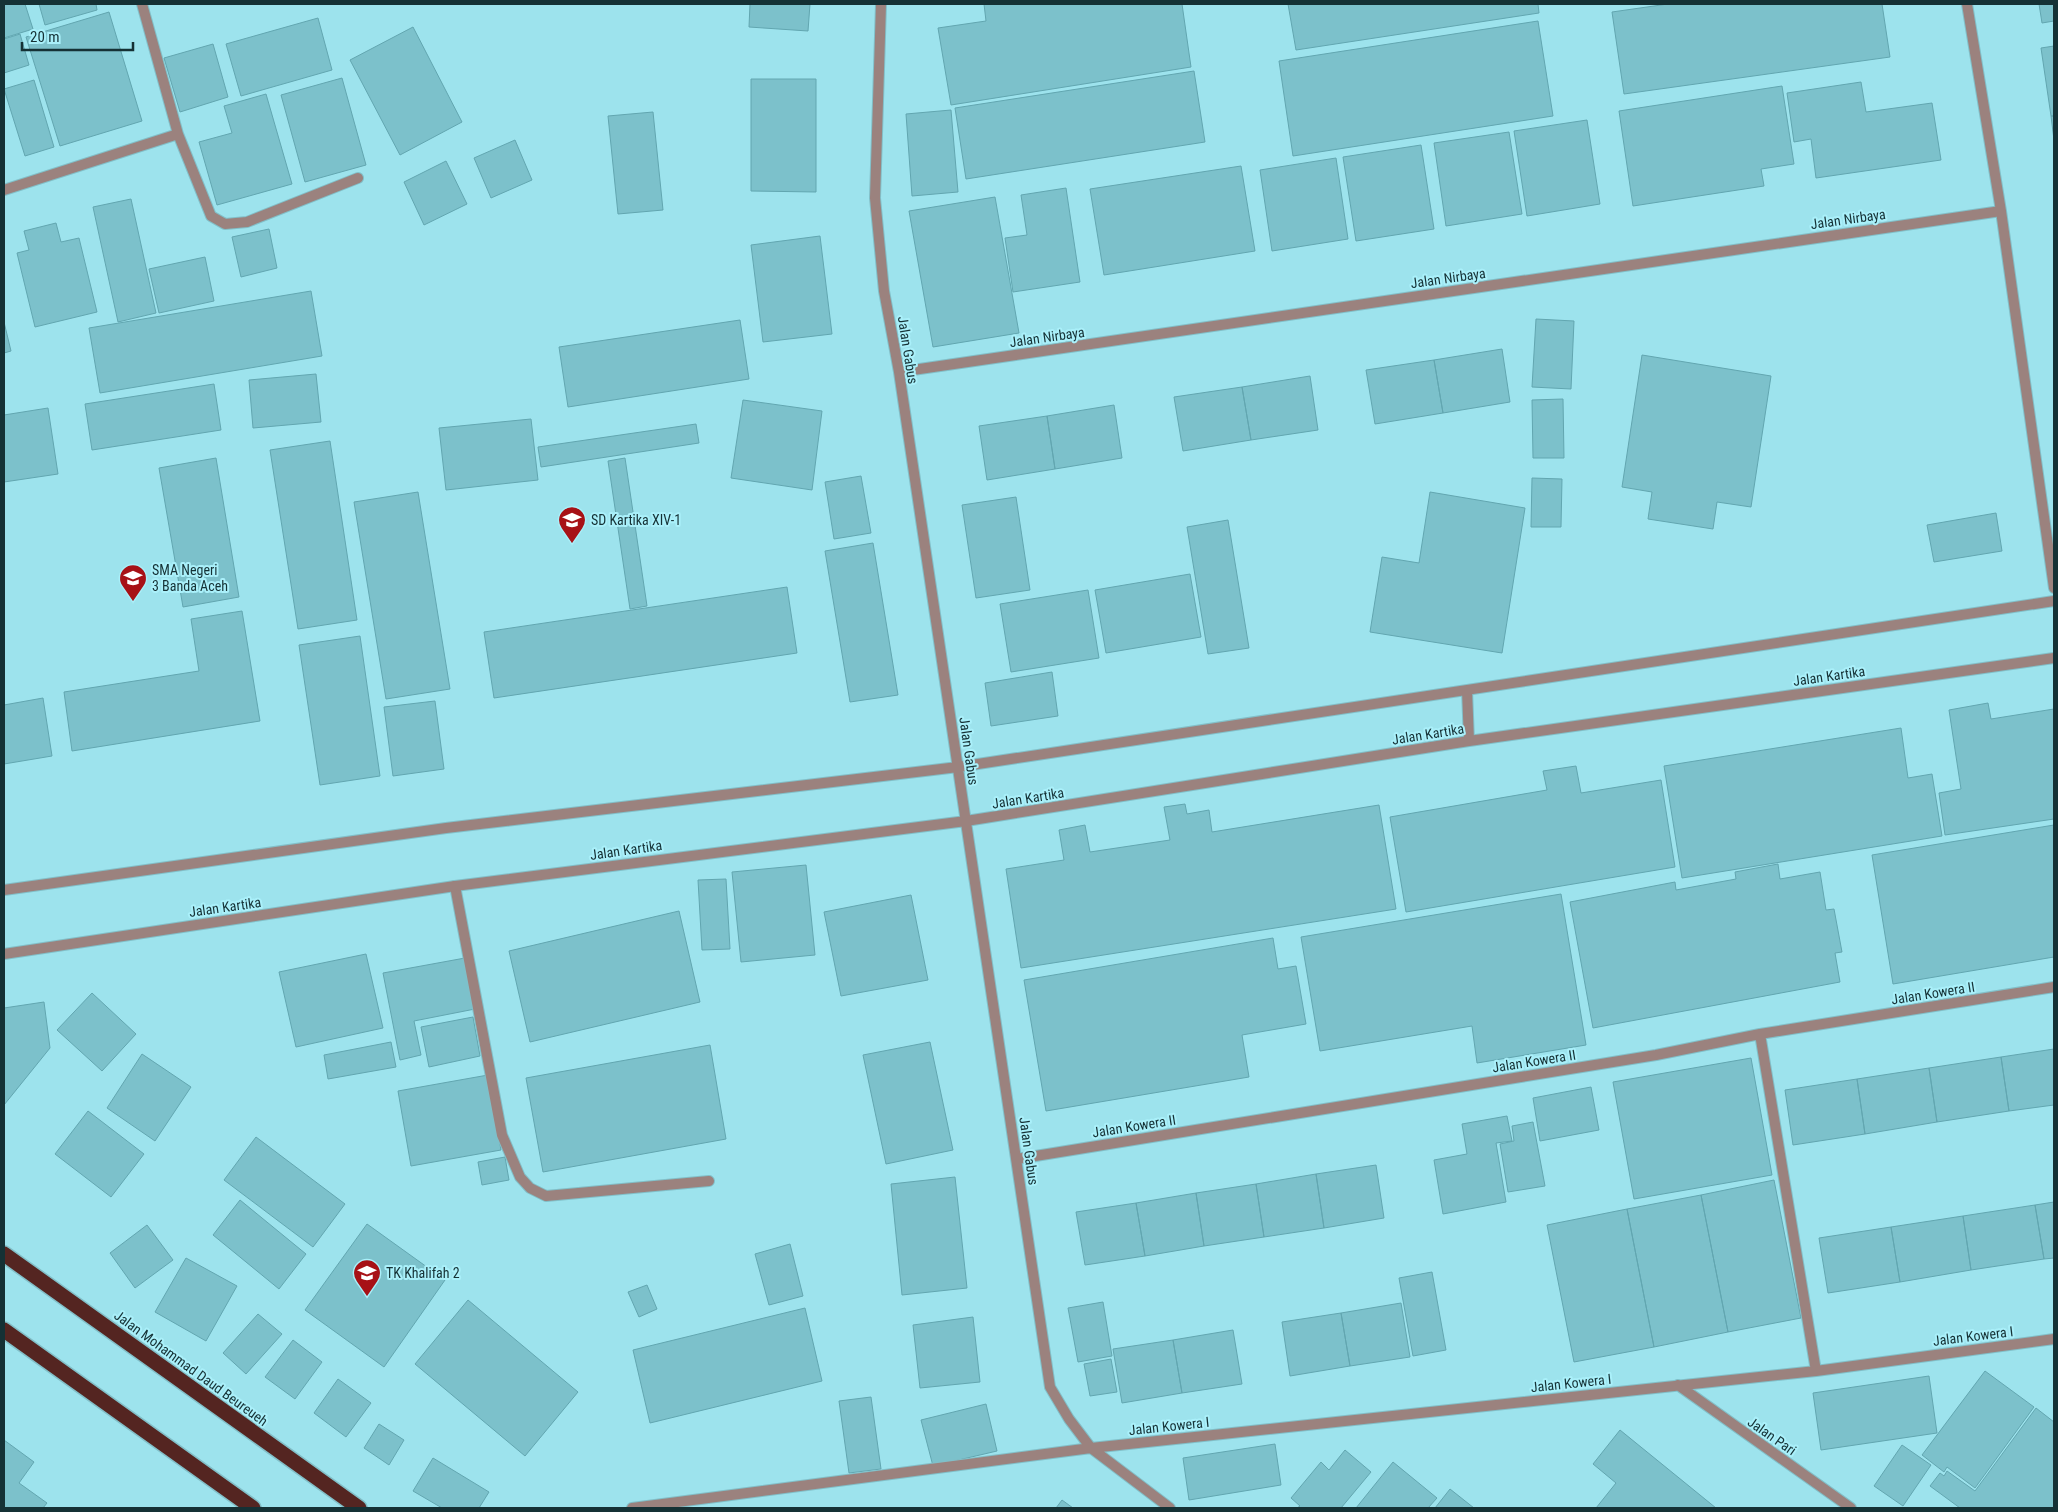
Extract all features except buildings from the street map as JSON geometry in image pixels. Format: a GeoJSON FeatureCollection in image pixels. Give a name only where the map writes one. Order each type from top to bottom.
{"type":"FeatureCollection","features":[{"type":"Feature","properties":{"kind":"highway","name":"Jalan Mohammad Daud Beureueh"},"geometry":{"type":"LineString","coordinates":[[4,1254],[359,1508]]}},
{"type":"Feature","properties":{"kind":"highway"},"geometry":{"type":"LineString","coordinates":[[4,1330],[253,1508]]}},
{"type":"Feature","properties":{"kind":"street"},"geometry":{"type":"LineString","coordinates":[[142,4],[178,134],[210,216],[225,224],[248,222],[358,178]]}},
{"type":"Feature","properties":{"kind":"street","name":"Jalan Gabus"},"geometry":{"type":"LineString","coordinates":[[881,4],[875,198],[884,290],[958,767],[1050,1388],[1068,1419],[1091,1448],[1170,1508]]}},
{"type":"Feature","properties":{"kind":"street"},"geometry":{"type":"LineString","coordinates":[[1967,4],[2001,210],[2054,588]]}},
{"type":"Feature","properties":{"kind":"street"},"geometry":{"type":"LineString","coordinates":[[4,190],[178,134]]}},
{"type":"Feature","properties":{"kind":"street","name":"Jalan Nirbaya"},"geometry":{"type":"LineString","coordinates":[[898,372],[2001,210]]}},
{"type":"Feature","properties":{"kind":"street"},"geometry":{"type":"LineString","coordinates":[[4,890],[446,828],[958,767],[2054,602]]}},
{"type":"Feature","properties":{"kind":"street","name":"Jalan Kartika"},"geometry":{"type":"LineString","coordinates":[[4,954],[455,886],[966,821],[1469,741],[2054,658]]}},
{"type":"Feature","properties":{"kind":"street"},"geometry":{"type":"LineString","coordinates":[[1467,690],[1469,741]]}},
{"type":"Feature","properties":{"kind":"street"},"geometry":{"type":"LineString","coordinates":[[455,886],[502,1135],[520,1177],[530,1188],[546,1196],[708,1181]]}},
{"type":"Feature","properties":{"kind":"street","name":"Jalan Kowera II"},"geometry":{"type":"LineString","coordinates":[[1017,1159],[1656,1054],[1760,1034],[2054,987]]}},
{"type":"Feature","properties":{"kind":"street"},"geometry":{"type":"LineString","coordinates":[[1760,1034],[1816,1370]]}},
{"type":"Feature","properties":{"kind":"street","name":"Jalan Kowera I"},"geometry":{"type":"LineString","coordinates":[[632,1508],[1091,1448],[1816,1370],[2054,1339]]}},
{"type":"Feature","properties":{"kind":"street","name":"Jalan Pari"},"geometry":{"type":"LineString","coordinates":[[1678,1385],[1850,1508]]}},
{"type":"Feature","properties":{"kind":"place","name":"SD Kartika XIV-1"},"geometry":{"type":"Point","coordinates":[572,544]}},
{"type":"Feature","properties":{"kind":"place","name":"SMA Negeri 3 Banda Aceh"},"geometry":{"type":"Point","coordinates":[133,602]}},
{"type":"Feature","properties":{"kind":"place","name":"TK Khalifah 2"},"geometry":{"type":"Point","coordinates":[367,1297]}}]}
